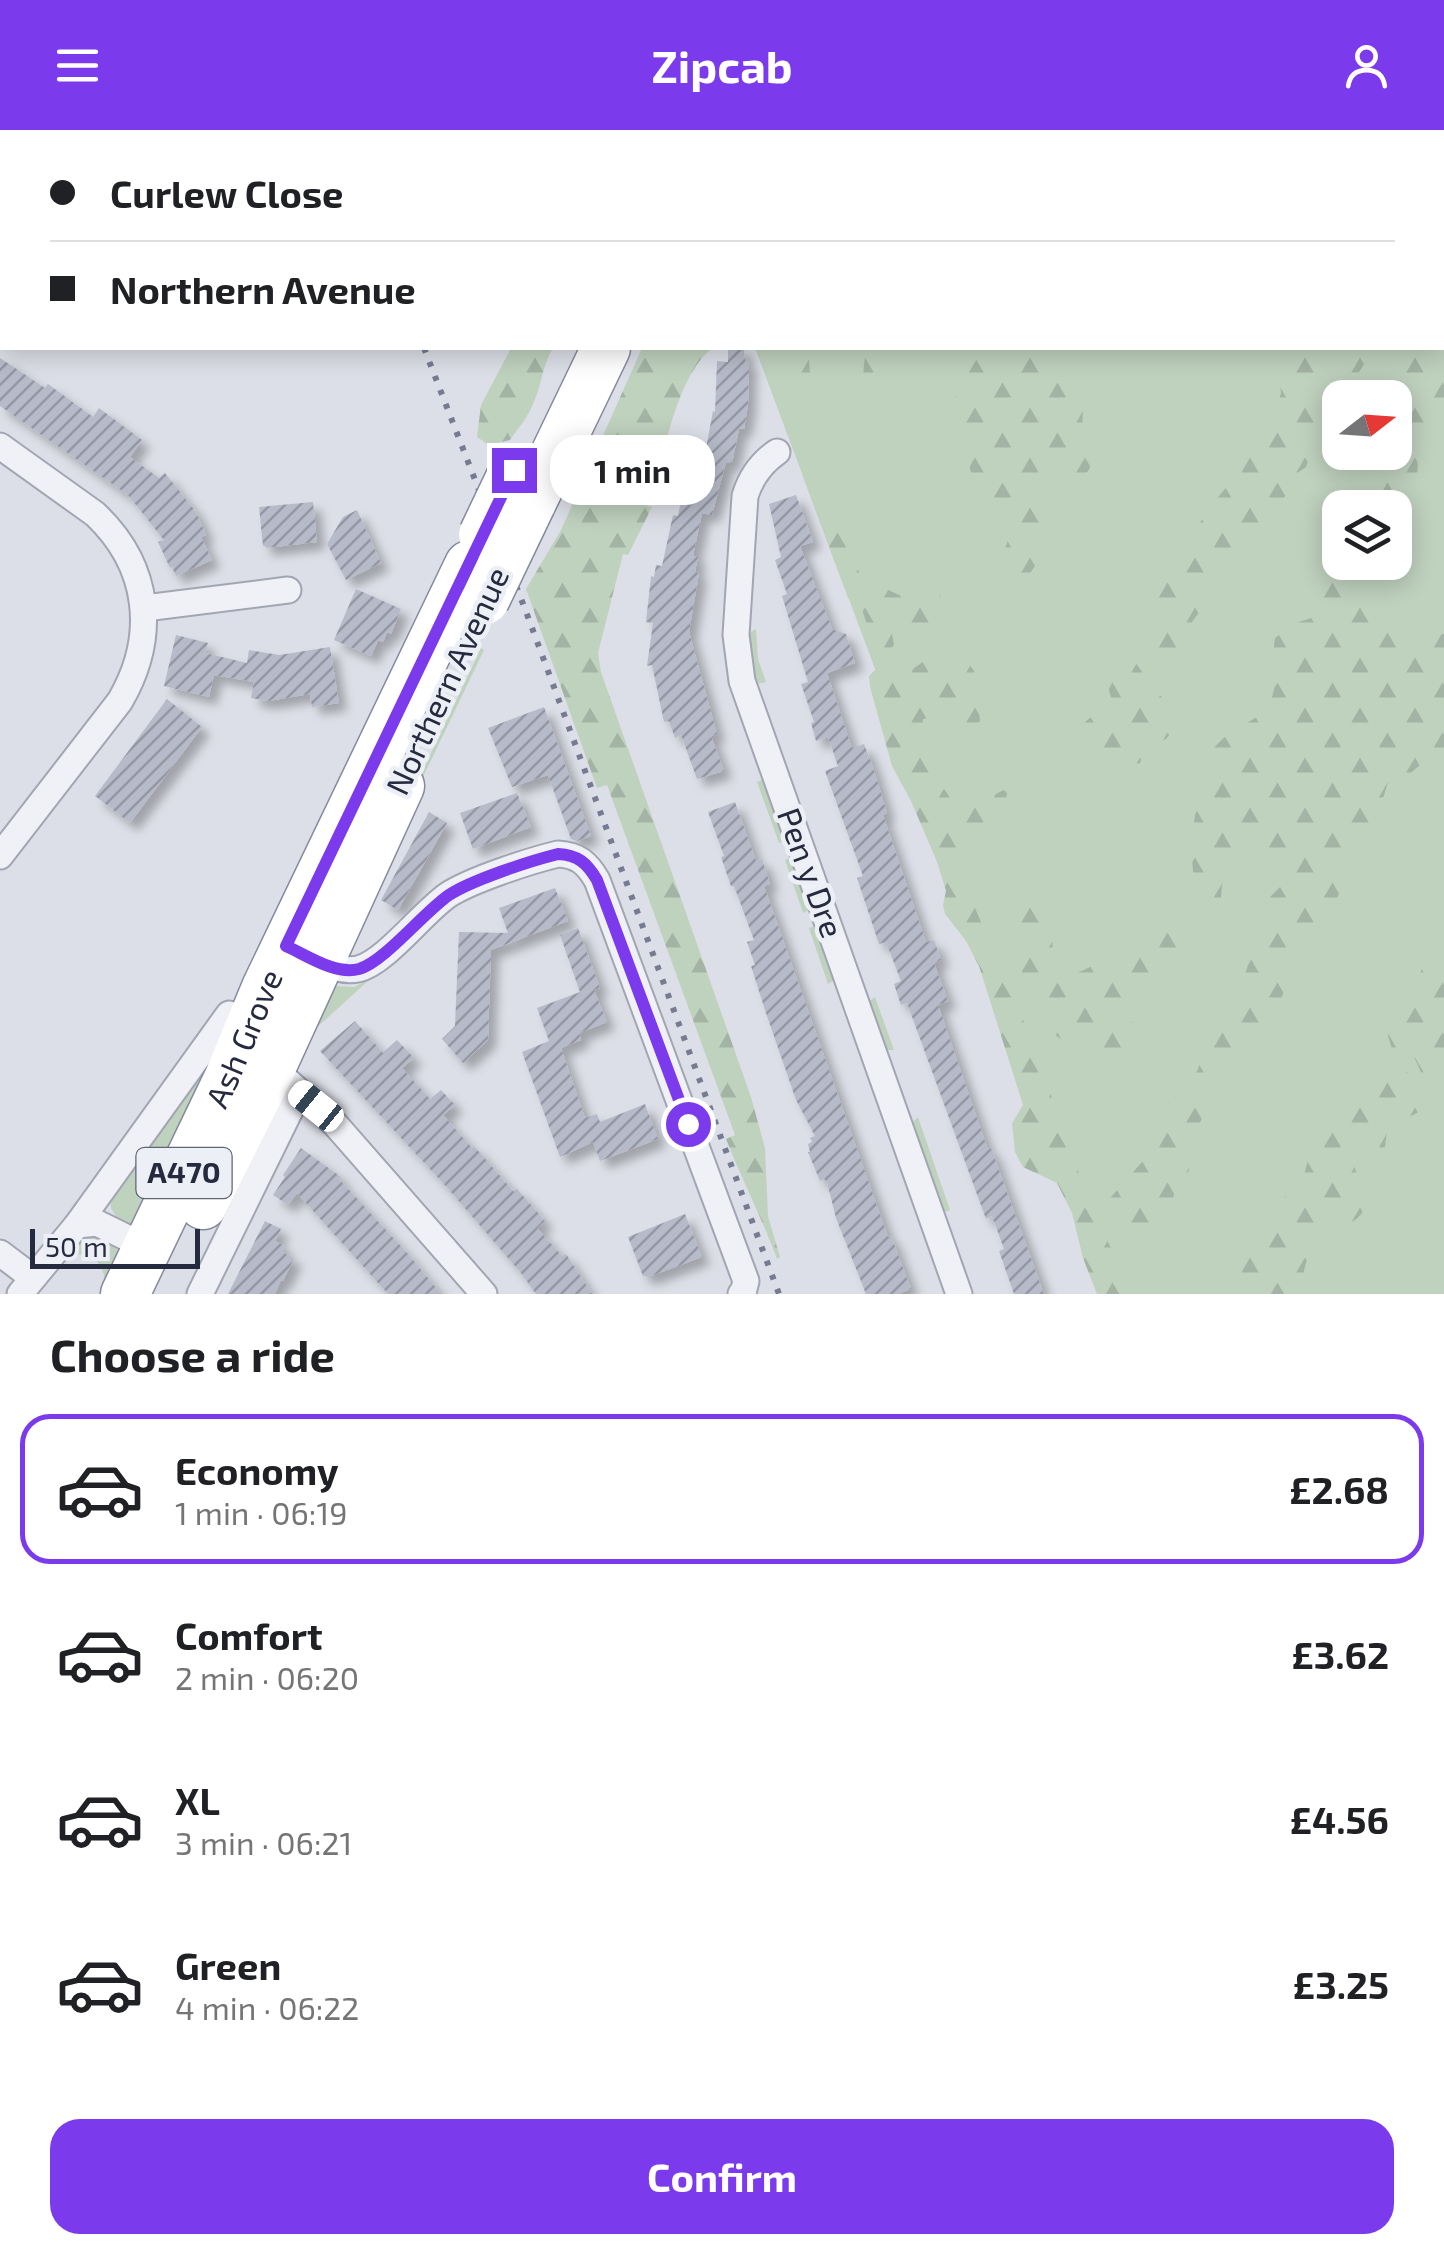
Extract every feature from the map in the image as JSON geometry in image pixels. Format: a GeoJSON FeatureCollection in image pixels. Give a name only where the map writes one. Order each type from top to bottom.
{"type":"FeatureCollection","features":[{"type":"Feature","properties":{"kind":"highway","name":"Northern Avenue"},"geometry":{"type":"LineString","coordinates":[[523,487],[572,350]]}},
{"type":"Feature","properties":{"kind":"highway","name":"Northern Avenue"},"geometry":{"type":"LineString","coordinates":[[303,953],[419,674],[477,582],[523,487],[605,350]]}},
{"type":"Feature","properties":{"kind":"highway","name":"Ash Grove"},"geometry":{"type":"LineString","coordinates":[[161,1294],[303,953]]}},
{"type":"Feature","properties":{"kind":"highway","name":"Ash Grove"},"geometry":{"type":"LineString","coordinates":[[126,1294],[148,1248],[260,1056]]}},
{"type":"Feature","properties":{"kind":"street"},"geometry":{"type":"LineString","coordinates":[[0,446],[108,527],[132,565],[145,608],[138,661],[126,692],[0,856]]}},
{"type":"Feature","properties":{"kind":"street","name":"Pen y Dre"},"geometry":{"type":"LineString","coordinates":[[778,452],[757,471],[745,496],[736,635],[742,680],[959,1294]]}},
{"type":"Feature","properties":{"kind":"street"},"geometry":{"type":"LineString","coordinates":[[145,608],[288,590]]}},
{"type":"Feature","properties":{"kind":"street"},"geometry":{"type":"LineString","coordinates":[[303,953],[342,970],[363,968],[462,888],[558,854],[581,860],[597,880],[746,1281],[740,1294]]}},
{"type":"Feature","properties":{"kind":"street"},"geometry":{"type":"LineString","coordinates":[[0,1252],[26,1286],[77,1225],[260,1056],[334,1124],[484,1294]]}},
{"type":"Feature","properties":{"kind":"street","name":"Ash Grove"},"geometry":{"type":"LineString","coordinates":[[200,1294],[260,1056]]}},
{"type":"Feature","properties":{"kind":"street"},"geometry":{"type":"LineString","coordinates":[[77,1225],[97,1224],[148,1248]]}},
{"type":"Feature","properties":{"kind":"green space"},"geometry":{"type":"Polygon","coordinates":[[[510,350],[552,350],[536,397],[510,440],[489,445],[477,437],[481,405],[510,350]]]}},
{"type":"Feature","properties":{"kind":"green space"},"geometry":{"type":"Polygon","coordinates":[[[641,350],[711,350],[684,388],[659,476],[645,475],[640,504],[652,507],[628,555],[623,554],[598,653],[601,672],[751,1097],[765,1148],[768,1216],[780,1257],[777,1259],[726,1139],[735,1135],[607,785],[597,788],[526,589],[561,530],[641,350]]]}},
{"type":"Feature","properties":{"kind":"green space"},"geometry":{"type":"Polygon","coordinates":[[[756,350],[1444,350],[1444,1294],[1115,1294],[1006,1019],[756,350]]]}},
{"type":"Feature","properties":{"kind":"green space"},"geometry":{"type":"Polygon","coordinates":[[[769,350],[808,350],[810,373],[803,380],[790,379],[769,350]]]}},
{"type":"Feature","properties":{"kind":"green space"},"geometry":{"type":"Polygon","coordinates":[[[867,350],[906,350],[886,368],[886,382],[878,402],[871,403],[868,397],[864,369],[867,350]]]}},
{"type":"Feature","properties":{"kind":"green space"},"geometry":{"type":"Polygon","coordinates":[[[987,350],[1068,350],[1063,380],[1083,402],[1083,434],[1091,464],[1078,478],[1051,479],[1046,486],[1042,499],[1049,524],[1047,543],[1029,575],[1018,578],[1005,575],[1001,561],[1009,537],[1006,524],[978,496],[964,448],[964,431],[955,412],[955,396],[979,355],[987,350]]]}},
{"type":"Feature","properties":{"kind":"green space"},"geometry":{"type":"Polygon","coordinates":[[[1276,350],[1379,350],[1368,358],[1354,380],[1322,380],[1322,421],[1314,426],[1306,467],[1289,484],[1283,502],[1267,521],[1252,529],[1231,558],[1231,569],[1192,622],[1187,655],[1176,666],[1164,666],[1155,657],[1158,623],[1148,587],[1176,568],[1207,510],[1243,468],[1272,420],[1281,393],[1276,350]]]}},
{"type":"Feature","properties":{"kind":"green space"},"geometry":{"type":"Polygon","coordinates":[[[1402,350],[1444,350],[1444,426],[1417,454],[1416,480],[1408,490],[1377,490],[1372,470],[1412,470],[1412,380],[1395,380],[1402,350]]]}},
{"type":"Feature","properties":{"kind":"green space"},"geometry":{"type":"Polygon","coordinates":[[[802,474],[826,501],[829,521],[851,549],[866,587],[882,587],[899,595],[930,580],[937,582],[941,589],[935,634],[928,640],[908,642],[895,626],[894,645],[889,651],[880,651],[859,600],[848,598],[802,474]]]}},
{"type":"Feature","properties":{"kind":"green space"},"geometry":{"type":"Polygon","coordinates":[[[1323,580],[1375,580],[1366,613],[1371,625],[1389,631],[1444,634],[1444,753],[1438,750],[1407,776],[1388,782],[1379,812],[1344,859],[1340,891],[1330,916],[1295,955],[1292,974],[1270,1023],[1248,1034],[1235,1065],[1218,1087],[1189,1144],[1189,1170],[1174,1192],[1173,1205],[1151,1246],[1140,1250],[1108,1216],[1111,1197],[1142,1162],[1160,1116],[1197,1071],[1218,1022],[1236,1002],[1248,965],[1263,940],[1260,907],[1281,886],[1283,861],[1264,847],[1249,845],[1239,848],[1227,864],[1221,907],[1211,912],[1196,906],[1191,847],[1195,815],[1212,770],[1212,750],[1268,705],[1274,688],[1275,638],[1296,623],[1314,617],[1323,580]]]}},
{"type":"Feature","properties":{"kind":"green space"},"geometry":{"type":"Polygon","coordinates":[[[756,629],[758,659],[766,682],[757,684],[749,654],[749,633],[756,629]]]}},
{"type":"Feature","properties":{"kind":"green space"},"geometry":{"type":"Polygon","coordinates":[[[481,648],[484,650],[423,777],[423,785],[347,930],[481,648]]]}},
{"type":"Feature","properties":{"kind":"green space"},"geometry":{"type":"Polygon","coordinates":[[[927,659],[950,668],[964,661],[978,680],[980,721],[967,731],[951,733],[940,716],[923,719],[925,741],[940,781],[962,810],[1004,790],[1007,793],[966,868],[966,887],[1032,1041],[1089,1202],[1136,1294],[1097,1294],[1072,1213],[1057,1183],[1023,1167],[1015,1152],[1012,1123],[1023,1105],[979,966],[945,914],[946,891],[937,862],[892,766],[870,687],[869,676],[879,667],[907,673],[927,659]]]}},
{"type":"Feature","properties":{"kind":"green space"},"geometry":{"type":"Polygon","coordinates":[[[1135,662],[1171,707],[1175,728],[1166,739],[1146,746],[1140,763],[1130,765],[1108,762],[1083,742],[1085,722],[1111,697],[1105,678],[1114,664],[1135,662]]]}},
{"type":"Feature","properties":{"kind":"green space"},"geometry":{"type":"Polygon","coordinates":[[[764,779],[786,840],[779,843],[757,782],[764,779]]]}},
{"type":"Feature","properties":{"kind":"green space"},"geometry":{"type":"Polygon","coordinates":[[[792,857],[811,909],[803,913],[785,860],[792,857]]]}},
{"type":"Feature","properties":{"kind":"green space"},"geometry":{"type":"Polygon","coordinates":[[[1032,893],[1048,897],[1054,955],[1062,974],[1071,976],[1128,949],[1154,924],[1175,927],[1188,942],[1178,969],[1152,986],[1147,995],[1118,1005],[1119,1012],[1134,1023],[1139,1038],[1129,1059],[1104,1056],[1087,1037],[1061,1039],[1055,1035],[1014,959],[1024,898],[1032,893]]]}},
{"type":"Feature","properties":{"kind":"green space"},"geometry":{"type":"Polygon","coordinates":[[[815,926],[836,979],[828,984],[809,928],[815,926]]]}},
{"type":"Feature","properties":{"kind":"green space"},"geometry":{"type":"Polygon","coordinates":[[[1444,953],[1443,1073],[1434,1078],[1421,1072],[1414,1057],[1393,1052],[1388,1036],[1390,1021],[1406,986],[1418,978],[1425,962],[1444,953]]]}},
{"type":"Feature","properties":{"kind":"green space"},"geometry":{"type":"Polygon","coordinates":[[[369,980],[314,1030],[336,986],[354,987],[369,980]]]}},
{"type":"Feature","properties":{"kind":"green space"},"geometry":{"type":"Polygon","coordinates":[[[875,997],[894,1050],[885,1050],[868,1002],[875,997]]]}},
{"type":"Feature","properties":{"kind":"green space"},"geometry":{"type":"Polygon","coordinates":[[[1399,1068],[1409,1073],[1421,1110],[1388,1125],[1384,1153],[1352,1157],[1364,1192],[1363,1211],[1352,1222],[1313,1240],[1303,1273],[1303,1294],[1230,1294],[1256,1241],[1269,1230],[1290,1187],[1304,1175],[1314,1138],[1341,1121],[1351,1100],[1372,1090],[1373,1079],[1399,1068]]]}},
{"type":"Feature","properties":{"kind":"green space"},"geometry":{"type":"Polygon","coordinates":[[[193,1081],[199,1085],[134,1226],[120,1223],[110,1200],[135,1163],[150,1173],[159,1160],[146,1150],[193,1081]]]}},
{"type":"Feature","properties":{"kind":"green space"},"geometry":{"type":"Polygon","coordinates":[[[918,1117],[950,1210],[942,1213],[911,1124],[918,1117]]]}},
{"type":"Feature","properties":{"kind":"green space"},"geometry":{"type":"Polygon","coordinates":[[[90,1237],[107,1241],[119,1253],[105,1280],[100,1265],[90,1256],[63,1260],[79,1241],[90,1237]]]}},
{"type":"Feature","properties":{"kind":"building"},"geometry":{"type":"Polygon","coordinates":[[[728,350],[744,350],[745,361],[749,362],[748,404],[744,429],[739,429],[732,463],[726,462],[712,515],[702,513],[693,556],[698,556],[695,572],[699,573],[689,632],[717,734],[711,736],[724,771],[697,779],[681,735],[675,738],[669,721],[664,722],[652,665],[647,666],[653,623],[646,622],[651,576],[654,577],[656,565],[662,566],[673,515],[678,516],[690,456],[704,459],[715,412],[717,361],[728,362],[728,350]]]}},
{"type":"Feature","properties":{"kind":"building"},"geometry":{"type":"Polygon","coordinates":[[[0,358],[45,388],[48,384],[93,417],[99,408],[142,440],[130,457],[159,478],[165,473],[196,512],[206,535],[201,537],[212,560],[176,576],[158,542],[164,540],[128,495],[0,406],[0,358]]]}},
{"type":"Feature","properties":{"kind":"building"},"geometry":{"type":"Polygon","coordinates":[[[796,495],[813,542],[800,546],[832,629],[846,634],[855,663],[827,673],[852,748],[864,744],[887,813],[883,815],[926,942],[934,940],[941,960],[934,963],[948,1001],[938,1005],[1044,1294],[1014,1294],[992,1216],[986,1219],[907,1003],[901,1005],[894,984],[901,981],[886,942],[879,944],[857,878],[863,876],[825,771],[838,766],[828,737],[816,741],[801,684],[808,682],[775,560],[781,557],[769,504],[796,495]]]}},
{"type":"Feature","properties":{"kind":"building"},"geometry":{"type":"Polygon","coordinates":[[[313,502],[317,542],[263,546],[259,507],[313,502]]]}},
{"type":"Feature","properties":{"kind":"building"},"geometry":{"type":"Polygon","coordinates":[[[357,510],[381,563],[346,580],[327,544],[343,517],[357,510]]]}},
{"type":"Feature","properties":{"kind":"building"},"geometry":{"type":"Polygon","coordinates":[[[356,589],[401,609],[391,634],[387,632],[383,642],[378,640],[371,656],[334,640],[356,589]]]}},
{"type":"Feature","properties":{"kind":"building"},"geometry":{"type":"Polygon","coordinates":[[[176,635],[208,643],[205,653],[247,663],[249,650],[279,655],[330,647],[339,703],[312,707],[310,694],[268,701],[251,698],[254,682],[214,675],[209,697],[164,686],[176,635]]]}},
{"type":"Feature","properties":{"kind":"building"},"geometry":{"type":"Polygon","coordinates":[[[167,699],[202,727],[130,823],[95,796],[167,699]]]}},
{"type":"Feature","properties":{"kind":"building"},"geometry":{"type":"Polygon","coordinates":[[[544,707],[591,836],[577,841],[571,839],[548,775],[512,787],[488,728],[544,707]]]}},
{"type":"Feature","properties":{"kind":"building"},"geometry":{"type":"Polygon","coordinates":[[[517,793],[531,827],[473,849],[460,813],[517,793]]]}},
{"type":"Feature","properties":{"kind":"building"},"geometry":{"type":"Polygon","coordinates":[[[735,802],[756,861],[762,859],[770,884],[764,886],[888,1237],[891,1236],[911,1289],[898,1294],[866,1294],[836,1218],[827,1182],[820,1181],[808,1152],[810,1138],[815,1136],[796,1100],[766,1013],[747,942],[754,940],[731,886],[708,812],[735,802]]]}},
{"type":"Feature","properties":{"kind":"building"},"geometry":{"type":"Polygon","coordinates":[[[429,812],[447,823],[398,910],[381,900],[429,812]]]}},
{"type":"Feature","properties":{"kind":"building"},"geometry":{"type":"Polygon","coordinates":[[[555,888],[568,921],[491,950],[488,1040],[463,1063],[442,1039],[455,1026],[459,932],[508,933],[499,908],[555,888]]]}},
{"type":"Feature","properties":{"kind":"building"},"geometry":{"type":"Polygon","coordinates":[[[578,928],[600,988],[594,990],[607,1022],[579,1033],[581,1040],[561,1048],[585,1118],[597,1114],[600,1122],[645,1104],[658,1139],[600,1161],[593,1142],[560,1157],[522,1052],[549,1041],[537,1008],[580,992],[560,935],[578,928]]]}},
{"type":"Feature","properties":{"kind":"building"},"geometry":{"type":"Polygon","coordinates":[[[355,1021],[383,1053],[397,1040],[414,1058],[402,1068],[430,1099],[441,1090],[455,1105],[443,1115],[545,1221],[537,1228],[562,1256],[566,1254],[592,1294],[536,1294],[444,1184],[320,1051],[355,1021]]]}},
{"type":"Feature","properties":{"kind":"building"},"geometry":{"type":"Polygon","coordinates":[[[301,1148],[341,1177],[441,1294],[388,1294],[297,1193],[288,1205],[273,1195],[301,1148]]]}},
{"type":"Feature","properties":{"kind":"building"},"geometry":{"type":"Polygon","coordinates":[[[685,1214],[702,1257],[643,1276],[628,1237],[685,1214]]]}},
{"type":"Feature","properties":{"kind":"building"},"geometry":{"type":"Polygon","coordinates":[[[265,1221],[281,1229],[275,1241],[285,1246],[282,1252],[294,1258],[283,1281],[275,1294],[228,1294],[265,1221]]]}},
{"type":"Feature","properties":{"kind":"railway"},"geometry":{"type":"LineString","coordinates":[[425,350],[779,1294]]}},
{"type":"Feature","properties":{"kind":"route"},"geometry":{"type":"LineString","coordinates":[[514,470],[286,946],[334,968],[355,970],[376,960],[438,903],[462,888],[544,858],[570,855],[590,868],[597,880],[688,1124]]}}]}
